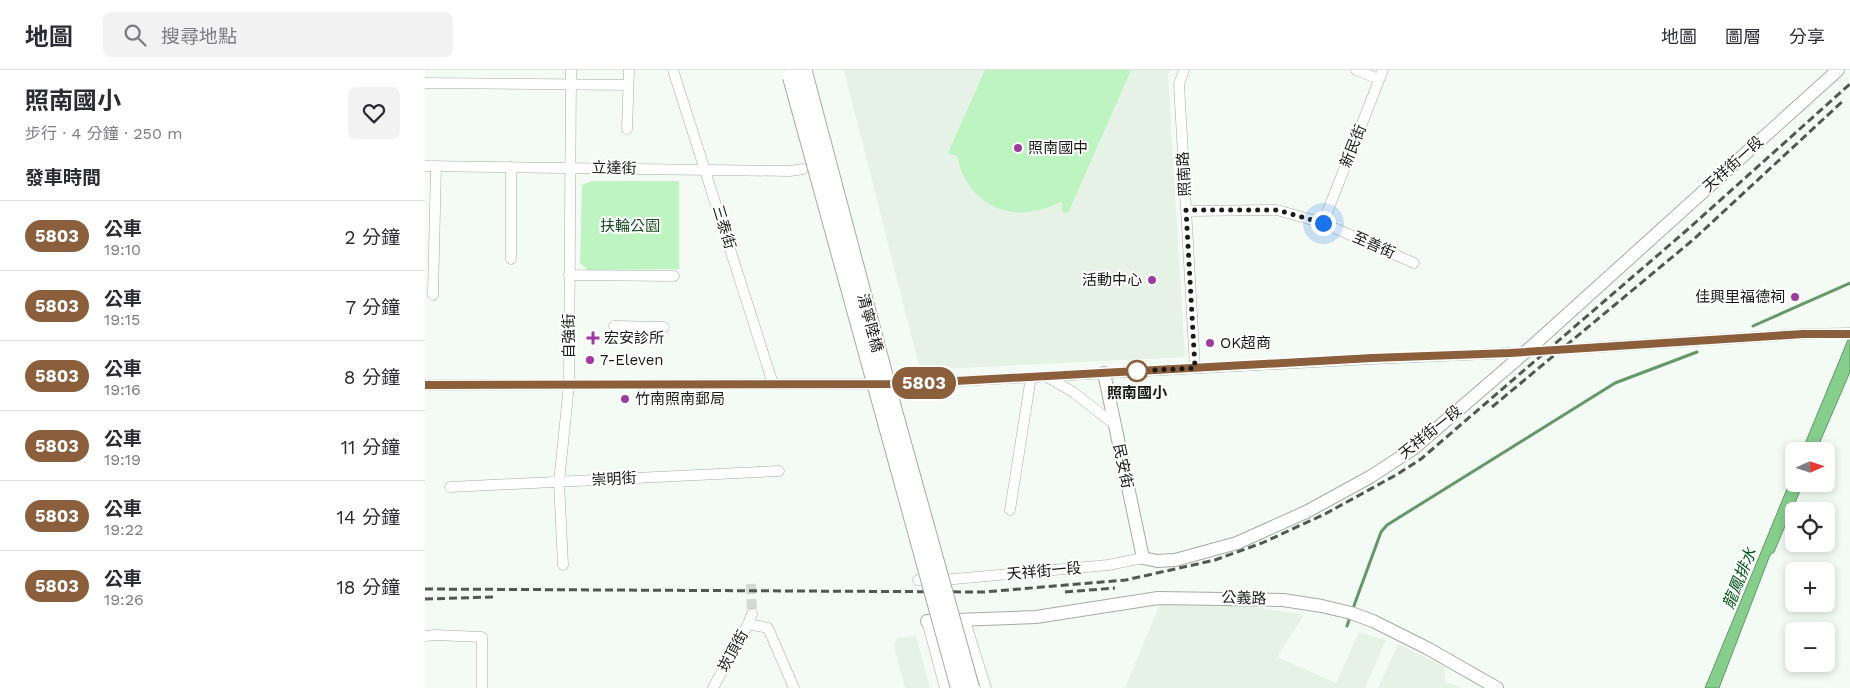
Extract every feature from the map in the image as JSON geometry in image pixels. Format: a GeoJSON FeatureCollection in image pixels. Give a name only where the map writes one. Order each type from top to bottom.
{"type":"FeatureCollection","features":[{"type":"Feature","properties":{"kind":"main road","name":"清寧陸橋"},"geometry":{"type":"LineString","coordinates":[[959,688],[798,75],[971,688]]}},
{"type":"Feature","properties":{"kind":"street","name":"自強街"},"geometry":{"type":"LineString","coordinates":[[563,565],[559,482],[569,384],[571,70]]}},
{"type":"Feature","properties":{"kind":"street"},"geometry":{"type":"LineString","coordinates":[[627,129],[629,70]]}},
{"type":"Feature","properties":{"kind":"street","name":"三泰街"},"geometry":{"type":"LineString","coordinates":[[673,70],[773,384]]}},
{"type":"Feature","properties":{"kind":"street","name":"照南路"},"geometry":{"type":"LineString","coordinates":[[1184,70],[1179,84],[1195,368]]}},
{"type":"Feature","properties":{"kind":"street"},"geometry":{"type":"LineString","coordinates":[[1356,70],[1381,75]]}},
{"type":"Feature","properties":{"kind":"street","name":"天祥街一段"},"geometry":{"type":"LineString","coordinates":[[919,580],[954,579],[1108,565],[1143,558],[1157,561],[1175,560],[1237,543],[1306,512],[1370,477],[1413,449],[1512,357],[1539,340],[1838,70]]}},
{"type":"Feature","properties":{"kind":"street","name":"新民街"},"geometry":{"type":"LineString","coordinates":[[1323,223],[1381,75]]}},
{"type":"Feature","properties":{"kind":"street"},"geometry":{"type":"LineString","coordinates":[[425,83],[628,85]]}},
{"type":"Feature","properties":{"kind":"street"},"geometry":{"type":"LineString","coordinates":[[430,166],[433,295]]}},
{"type":"Feature","properties":{"kind":"street","name":"立達街"},"geometry":{"type":"LineString","coordinates":[[430,166],[706,170],[803,169]]}},
{"type":"Feature","properties":{"kind":"street"},"geometry":{"type":"LineString","coordinates":[[511,167],[511,259]]}},
{"type":"Feature","properties":{"kind":"street","name":"至善街"},"geometry":{"type":"LineString","coordinates":[[1186,210],[1277,210],[1323,223],[1414,263]]}},
{"type":"Feature","properties":{"kind":"street"},"geometry":{"type":"LineString","coordinates":[[569,275],[674,276]]}},
{"type":"Feature","properties":{"kind":"street"},"geometry":{"type":"LineString","coordinates":[[614,326],[664,326]]}},
{"type":"Feature","properties":{"kind":"street"},"geometry":{"type":"LineString","coordinates":[[1586,348],[1803,334],[1850,334]]}},
{"type":"Feature","properties":{"kind":"street"},"geometry":{"type":"LineString","coordinates":[[425,385],[902,384],[1195,368],[1512,357]]}},
{"type":"Feature","properties":{"kind":"street","name":"民安街"},"geometry":{"type":"LineString","coordinates":[[1104,373],[1143,558]]}},
{"type":"Feature","properties":{"kind":"street"},"geometry":{"type":"LineString","coordinates":[[1046,376],[1073,392],[1115,424]]}},
{"type":"Feature","properties":{"kind":"street"},"geometry":{"type":"LineString","coordinates":[[1010,510],[1031,377]]}},
{"type":"Feature","properties":{"kind":"street","name":"崇明街"},"geometry":{"type":"LineString","coordinates":[[450,487],[779,471]]}},
{"type":"Feature","properties":{"kind":"street","name":"公義路"},"geometry":{"type":"LineString","coordinates":[[927,621],[965,621],[1062,614],[1143,599],[1181,597],[1283,600],[1343,611],[1361,617],[1427,648],[1497,688]]}},
{"type":"Feature","properties":{"kind":"street","name":"崁頂街"},"geometry":{"type":"LineString","coordinates":[[713,688],[750,619],[768,628],[793,688]]}},
{"type":"Feature","properties":{"kind":"street"},"geometry":{"type":"LineString","coordinates":[[927,621],[945,688]]}},
{"type":"Feature","properties":{"kind":"street"},"geometry":{"type":"LineString","coordinates":[[965,621],[986,688]]}},
{"type":"Feature","properties":{"kind":"street"},"geometry":{"type":"LineString","coordinates":[[425,636],[482,637],[482,688]]}},
{"type":"Feature","properties":{"kind":"shaded area","name":"照南國小"},"geometry":{"type":"Polygon","coordinates":[[[844,70],[1170,70],[1168,76],[1185,357],[920,370],[844,70]]]}},
{"type":"Feature","properties":{"kind":"shaded area"},"geometry":{"type":"Polygon","coordinates":[[[1850,335],[1850,372],[1820,442],[1806,442],[1850,335]]]}},
{"type":"Feature","properties":{"kind":"shaded area"},"geometry":{"type":"Polygon","coordinates":[[[1786,492],[1800,492],[1795,502],[1785,502],[1785,526],[1774,552],[1770,555],[1719,688],[1705,688],[1786,492]]]}},
{"type":"Feature","properties":{"kind":"shaded area"},"geometry":{"type":"Polygon","coordinates":[[[1160,604],[1248,606],[1304,615],[1277,657],[1336,683],[1359,632],[1386,640],[1365,688],[1125,688],[1160,604]]]}},
{"type":"Feature","properties":{"kind":"shaded area"},"geometry":{"type":"Polygon","coordinates":[[[916,636],[930,688],[905,688],[894,646],[897,638],[916,636]]]}},
{"type":"Feature","properties":{"kind":"shaded area"},"geometry":{"type":"Polygon","coordinates":[[[1398,644],[1444,667],[1445,682],[1462,688],[1378,688],[1398,644]]]}},
{"type":"Feature","properties":{"kind":"green space","name":"照南國中"},"geometry":{"type":"Polygon","coordinates":[[[985,70],[1131,70],[1068,213],[1062,212],[1062,203],[1060,202],[1043,209],[1026,212],[996,207],[971,188],[963,174],[957,156],[948,153],[985,70]]]}},
{"type":"Feature","properties":{"kind":"green space","name":"扶輪公園"},"geometry":{"type":"Polygon","coordinates":[[[592,181],[679,181],[679,269],[588,270],[580,263],[582,185],[592,181]]]}},
{"type":"Feature","properties":{"kind":"waterway"},"geometry":{"type":"LineString","coordinates":[[1753,326],[1850,283]]}},
{"type":"Feature","properties":{"kind":"waterway"},"geometry":{"type":"LineString","coordinates":[[1352,611],[1381,532],[1387,525],[1615,383],[1697,352]]}},
{"type":"Feature","properties":{"kind":"waterway"},"geometry":{"type":"LineString","coordinates":[[1347,626],[1350,617]]}},
{"type":"Feature","properties":{"kind":"tunnel"},"geometry":{"type":"LineString","coordinates":[[1522,352],[1586,348]]}},
{"type":"Feature","properties":{"kind":"tunnel"},"geometry":{"type":"LineString","coordinates":[[751,584],[752,614]]}},
{"type":"Feature","properties":{"kind":"railway"},"geometry":{"type":"LineString","coordinates":[[425,589],[984,592],[1126,580],[1215,560],[1262,543],[1325,514],[1421,459],[1687,230],[1850,84]]}},
{"type":"Feature","properties":{"kind":"railway"},"geometry":{"type":"LineString","coordinates":[[1492,407],[1694,239],[1844,100]]}},
{"type":"Feature","properties":{"kind":"railway"},"geometry":{"type":"LineString","coordinates":[[1065,592],[1115,588]]}},
{"type":"Feature","properties":{"kind":"railway"},"geometry":{"type":"LineString","coordinates":[[425,599],[493,597]]}},
{"type":"Feature","properties":{"kind":"bus line","name":"5803"},"geometry":{"type":"LineString","coordinates":[[425,385],[902,384],[1372,358],[1510,353],[1803,334],[1850,334]]}},
{"type":"Feature","properties":{"kind":"place","name":"照南國中"},"geometry":{"type":"Point","coordinates":[1018,148]}},
{"type":"Feature","properties":{"kind":"place","name":"活動中心"},"geometry":{"type":"Point","coordinates":[1152,280]}},
{"type":"Feature","properties":{"kind":"place","name":"佳興里福德祠"},"geometry":{"type":"Point","coordinates":[1795,297]}},
{"type":"Feature","properties":{"kind":"place","name":"宏安診所"},"geometry":{"type":"Point","coordinates":[593,338]}},
{"type":"Feature","properties":{"kind":"place","name":"OK超商"},"geometry":{"type":"Point","coordinates":[1210,343]}},
{"type":"Feature","properties":{"kind":"place","name":"7-Eleven"},"geometry":{"type":"Point","coordinates":[590,360]}},
{"type":"Feature","properties":{"kind":"place","name":"照南國小"},"geometry":{"type":"Point","coordinates":[1137,371]}},
{"type":"Feature","properties":{"kind":"place","name":"竹南照南郵局"},"geometry":{"type":"Point","coordinates":[625,399]}},
{"type":"Feature","properties":{"kind":"route"},"geometry":{"type":"LineString","coordinates":[[1137,371],[1195,368],[1186,210],[1277,210],[1323,223]]}},
{"type":"Feature","properties":{"kind":"water label","name":"龍鳳排水"},"geometry":{"type":"Point","coordinates":[1739,578]}}]}
